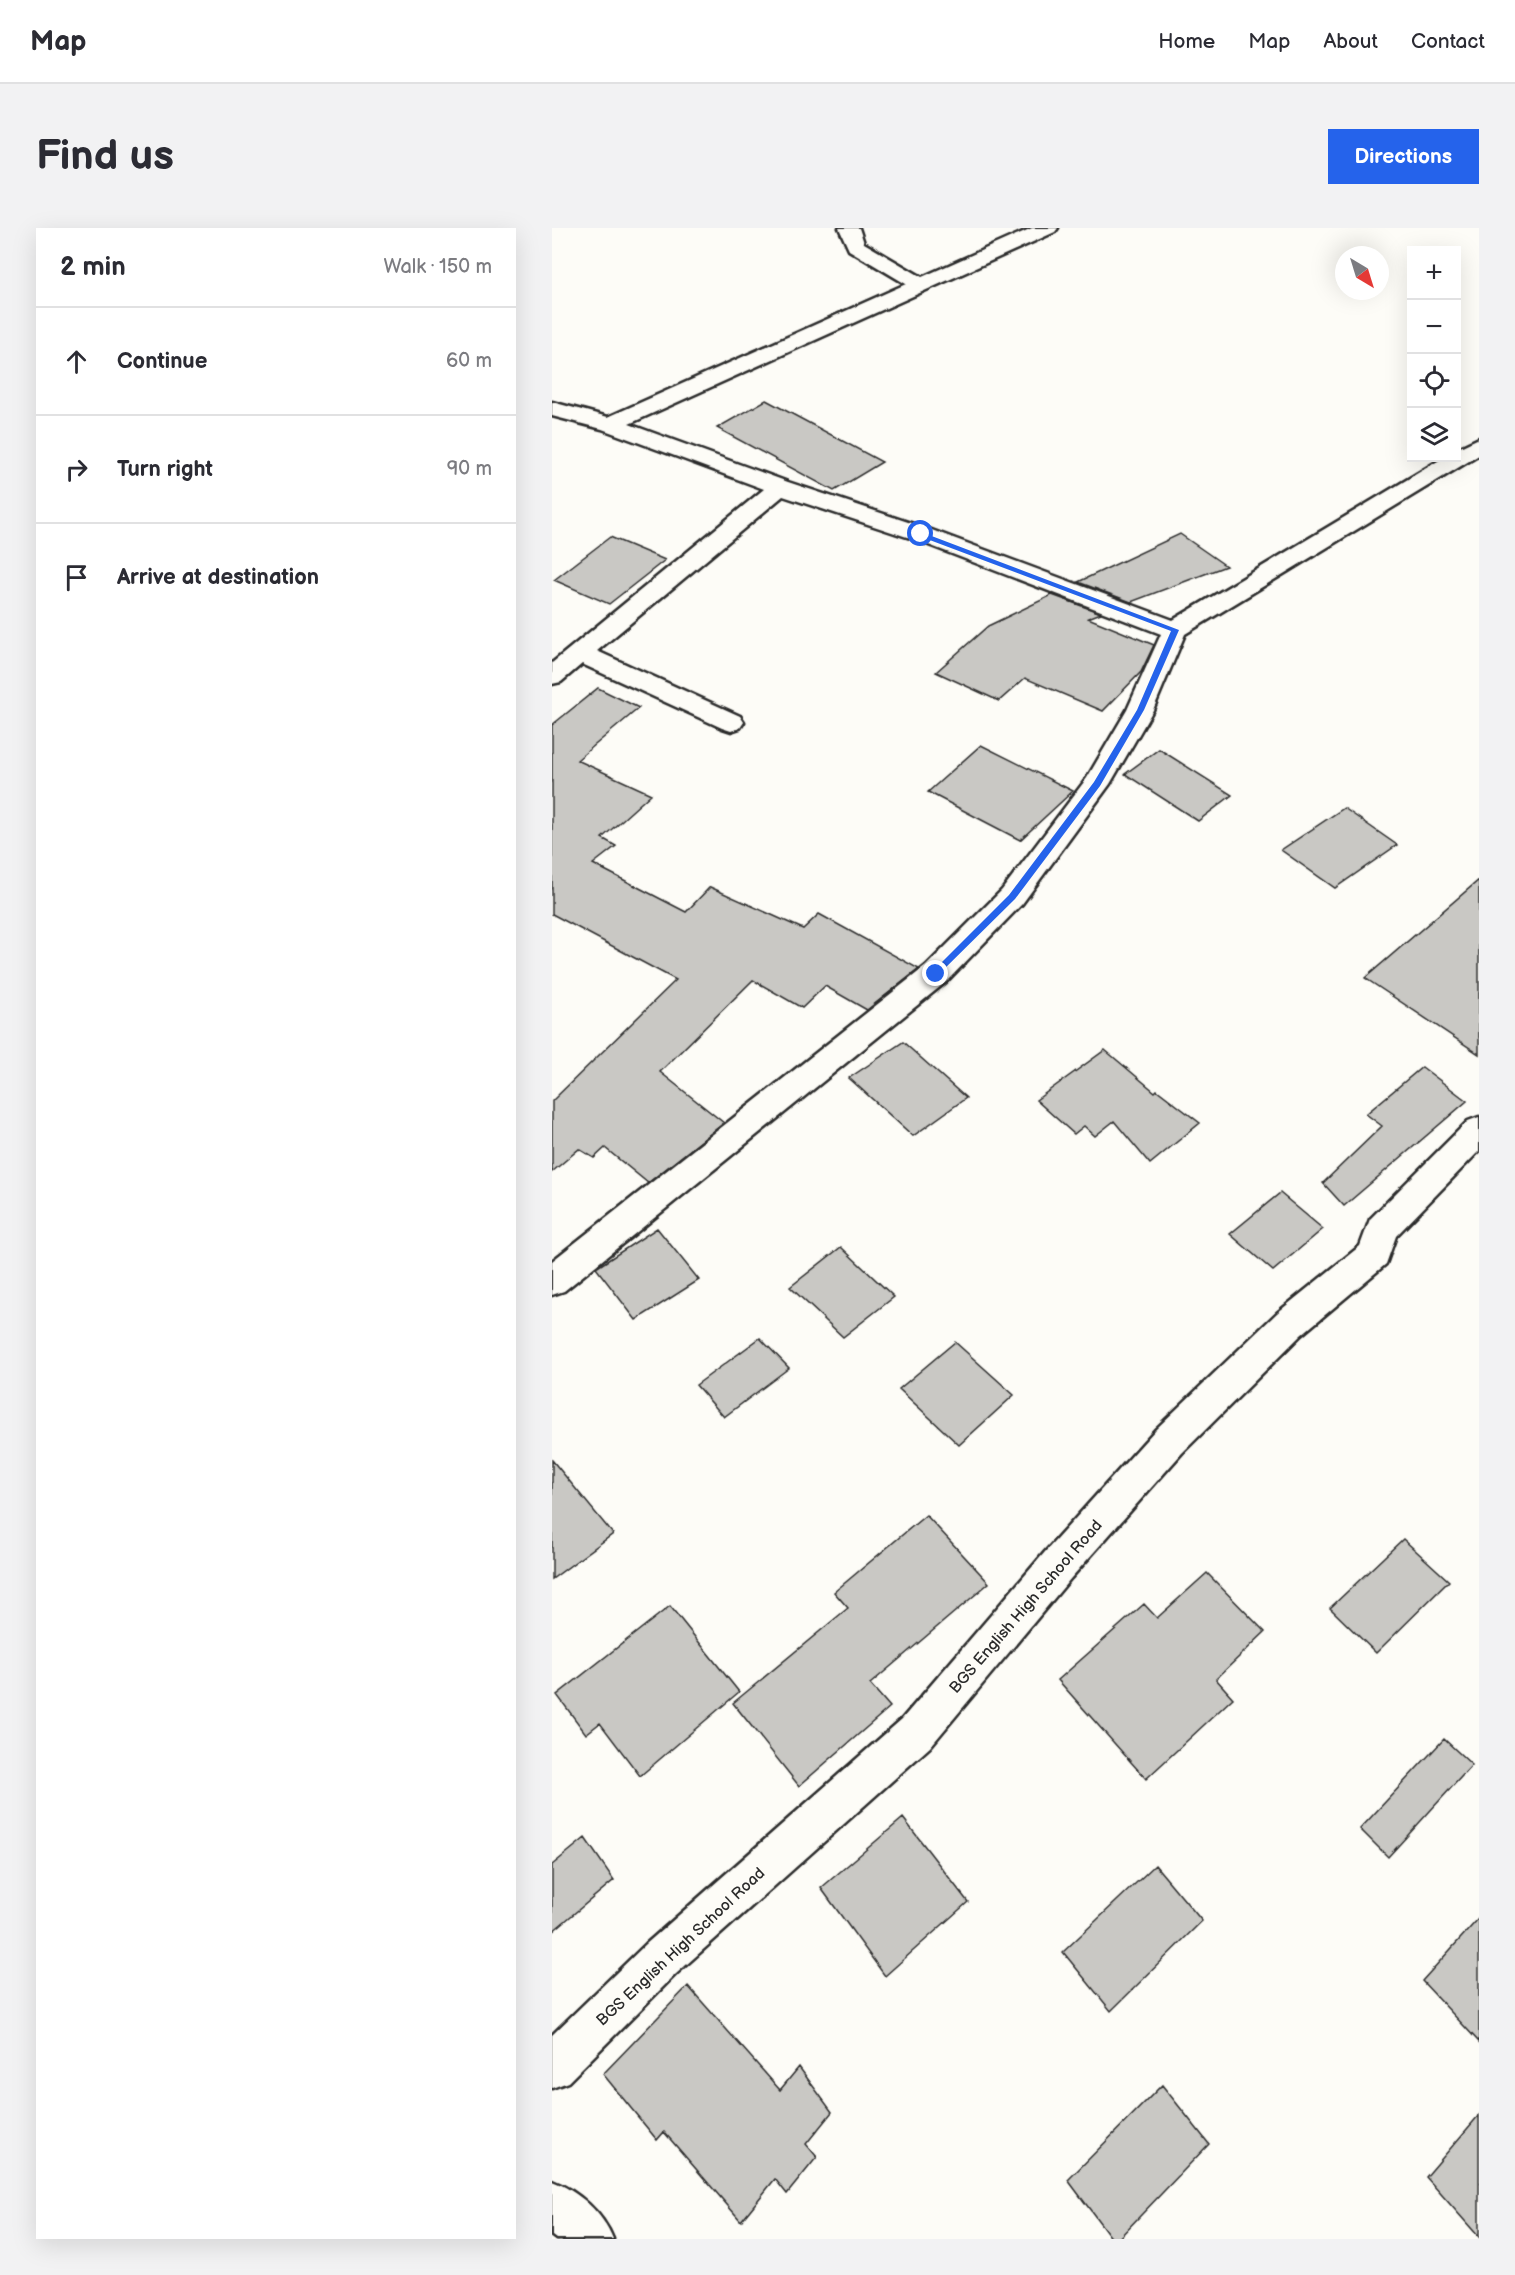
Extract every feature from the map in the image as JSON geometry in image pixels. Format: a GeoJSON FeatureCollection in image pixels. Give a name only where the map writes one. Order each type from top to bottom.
{"type":"FeatureCollection","features":[{"type":"Feature","properties":{"kind":"street"},"geometry":{"type":"LineString","coordinates":[[849,228],[856,246],[921,285]]}},
{"type":"Feature","properties":{"kind":"street"},"geometry":{"type":"LineString","coordinates":[[610,424],[1048,228]]}},
{"type":"Feature","properties":{"kind":"street"},"geometry":{"type":"LineString","coordinates":[[552,409],[610,424],[780,487],[921,534],[1175,630]]}},
{"type":"Feature","properties":{"kind":"street"},"geometry":{"type":"LineString","coordinates":[[552,1281],[936,974],[1012,897],[1097,784],[1140,710],[1175,630],[1479,445]]}},
{"type":"Feature","properties":{"kind":"street"},"geometry":{"type":"LineString","coordinates":[[552,676],[780,487]]}},
{"type":"Feature","properties":{"kind":"street"},"geometry":{"type":"LineString","coordinates":[[580,653],[731,722]]}},
{"type":"Feature","properties":{"kind":"street","name":"BGS English High School Road"},"geometry":{"type":"LineString","coordinates":[[552,2066],[661,1959],[916,1733],[1058,1565],[1169,1441],[1289,1324],[1374,1254],[1383,1229],[1479,1130]]}},
{"type":"Feature","properties":{"kind":"street"},"geometry":{"type":"LineString","coordinates":[[552,2204],[590,2239]]}},
{"type":"Feature","properties":{"kind":"building"},"geometry":{"type":"Polygon","coordinates":[[[766,400],[882,462],[834,491],[717,428],[766,400]]]}},
{"type":"Feature","properties":{"kind":"building"},"geometry":{"type":"Polygon","coordinates":[[[1180,534],[1226,566],[1131,602],[1078,582],[1180,534]]]}},
{"type":"Feature","properties":{"kind":"building"},"geometry":{"type":"Polygon","coordinates":[[[610,537],[665,560],[609,604],[554,580],[610,537]]]}},
{"type":"Feature","properties":{"kind":"building"},"geometry":{"type":"Polygon","coordinates":[[[1052,595],[1101,613],[1088,618],[1154,645],[1141,672],[1103,711],[1025,678],[999,701],[936,672],[988,626],[1052,595]]]}},
{"type":"Feature","properties":{"kind":"building"},"geometry":{"type":"Polygon","coordinates":[[[598,688],[639,708],[577,760],[651,794],[602,838],[616,846],[593,864],[686,912],[710,887],[803,929],[819,914],[919,969],[867,1010],[825,986],[802,1008],[753,980],[660,1072],[724,1123],[648,1183],[605,1148],[594,1158],[579,1149],[552,1172],[552,1101],[676,980],[552,914],[552,725],[598,688]]]}},
{"type":"Feature","properties":{"kind":"building"},"geometry":{"type":"Polygon","coordinates":[[[981,745],[1073,791],[1020,840],[928,792],[981,745]]]}},
{"type":"Feature","properties":{"kind":"building"},"geometry":{"type":"Polygon","coordinates":[[[1159,749],[1232,795],[1198,821],[1125,774],[1159,749]]]}},
{"type":"Feature","properties":{"kind":"building"},"geometry":{"type":"Polygon","coordinates":[[[1344,808],[1397,845],[1335,888],[1281,850],[1344,808]]]}},
{"type":"Feature","properties":{"kind":"building"},"geometry":{"type":"Polygon","coordinates":[[[1479,880],[1479,1054],[1365,978],[1479,880]]]}},
{"type":"Feature","properties":{"kind":"building"},"geometry":{"type":"Polygon","coordinates":[[[903,1042],[966,1098],[913,1136],[849,1078],[903,1042]]]}},
{"type":"Feature","properties":{"kind":"building"},"geometry":{"type":"Polygon","coordinates":[[[1105,1050],[1155,1092],[1157,1090],[1200,1123],[1150,1164],[1114,1121],[1095,1136],[1084,1126],[1074,1134],[1036,1100],[1105,1050]]]}},
{"type":"Feature","properties":{"kind":"building"},"geometry":{"type":"Polygon","coordinates":[[[1422,1067],[1467,1101],[1344,1206],[1323,1183],[1382,1126],[1366,1114],[1422,1067]]]}},
{"type":"Feature","properties":{"kind":"building"},"geometry":{"type":"Polygon","coordinates":[[[1280,1193],[1323,1229],[1273,1271],[1230,1234],[1280,1193]]]}},
{"type":"Feature","properties":{"kind":"building"},"geometry":{"type":"Polygon","coordinates":[[[657,1228],[699,1280],[636,1320],[596,1268],[657,1228]]]}},
{"type":"Feature","properties":{"kind":"building"},"geometry":{"type":"Polygon","coordinates":[[[841,1247],[894,1297],[843,1337],[790,1287],[841,1247]]]}},
{"type":"Feature","properties":{"kind":"building"},"geometry":{"type":"Polygon","coordinates":[[[760,1338],[789,1368],[724,1417],[696,1385],[760,1338]]]}},
{"type":"Feature","properties":{"kind":"building"},"geometry":{"type":"Polygon","coordinates":[[[955,1342],[1014,1395],[959,1445],[899,1389],[955,1342]]]}},
{"type":"Feature","properties":{"kind":"building"},"geometry":{"type":"Polygon","coordinates":[[[552,1460],[613,1534],[552,1579],[552,1460]]]}},
{"type":"Feature","properties":{"kind":"building"},"geometry":{"type":"Polygon","coordinates":[[[926,1515],[989,1583],[870,1684],[890,1707],[799,1786],[733,1703],[848,1608],[834,1592],[926,1515]]]}},
{"type":"Feature","properties":{"kind":"building"},"geometry":{"type":"Polygon","coordinates":[[[1403,1539],[1449,1581],[1376,1653],[1330,1608],[1403,1539]]]}},
{"type":"Feature","properties":{"kind":"building"},"geometry":{"type":"Polygon","coordinates":[[[1207,1573],[1265,1632],[1216,1679],[1233,1698],[1146,1779],[1058,1680],[1144,1604],[1157,1618],[1207,1573]]]}},
{"type":"Feature","properties":{"kind":"building"},"geometry":{"type":"Polygon","coordinates":[[[670,1606],[739,1692],[640,1776],[600,1723],[586,1734],[557,1695],[670,1606]]]}},
{"type":"Feature","properties":{"kind":"building"},"geometry":{"type":"Polygon","coordinates":[[[1444,1739],[1472,1765],[1388,1857],[1360,1829],[1444,1739]]]}},
{"type":"Feature","properties":{"kind":"building"},"geometry":{"type":"Polygon","coordinates":[[[903,1818],[968,1902],[885,1976],[821,1888],[903,1818]]]}},
{"type":"Feature","properties":{"kind":"building"},"geometry":{"type":"Polygon","coordinates":[[[585,1838],[614,1880],[552,1932],[552,1865],[585,1838]]]}},
{"type":"Feature","properties":{"kind":"building"},"geometry":{"type":"Polygon","coordinates":[[[1155,1865],[1202,1921],[1111,2011],[1063,1952],[1155,1865]]]}},
{"type":"Feature","properties":{"kind":"building"},"geometry":{"type":"Polygon","coordinates":[[[1479,1918],[1479,2042],[1422,1981],[1479,1918]]]}},
{"type":"Feature","properties":{"kind":"building"},"geometry":{"type":"Polygon","coordinates":[[[688,1986],[780,2090],[799,2067],[832,2112],[806,2144],[817,2157],[787,2194],[775,2179],[741,2221],[664,2132],[657,2140],[603,2074],[688,1986]]]}},
{"type":"Feature","properties":{"kind":"building"},"geometry":{"type":"Polygon","coordinates":[[[1162,2085],[1209,2144],[1118,2239],[1112,2239],[1068,2180],[1162,2085]]]}},
{"type":"Feature","properties":{"kind":"building"},"geometry":{"type":"Polygon","coordinates":[[[1479,2115],[1479,2237],[1426,2177],[1479,2115]]]}},
{"type":"Feature","properties":{"kind":"route"},"geometry":{"type":"LineString","coordinates":[[921,534],[1175,630],[1140,710],[1097,784],[1012,897],[936,974]]}}]}
